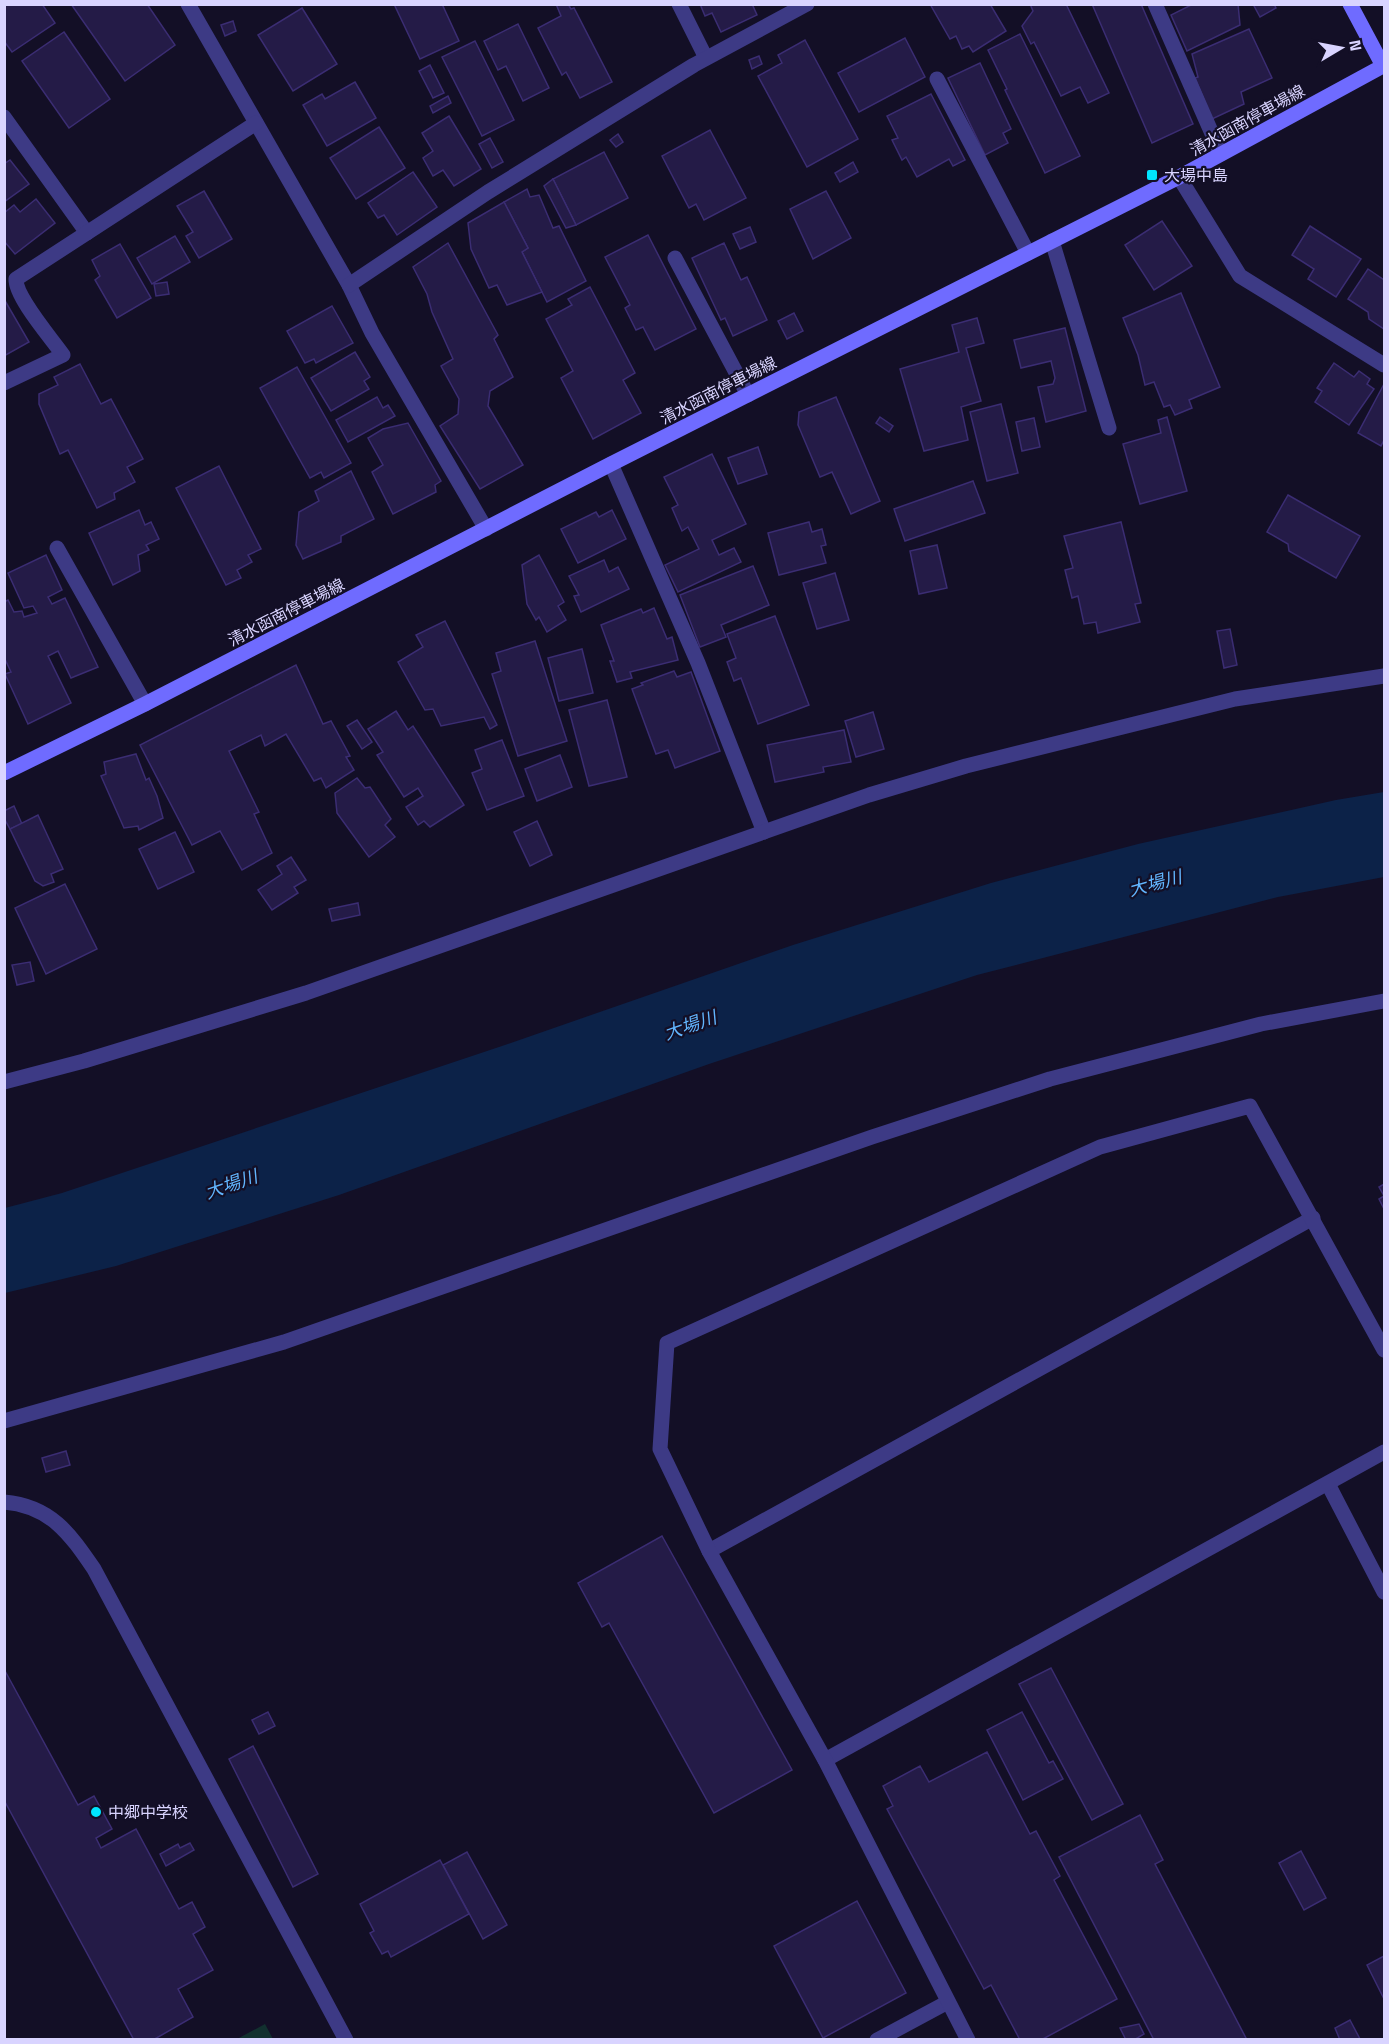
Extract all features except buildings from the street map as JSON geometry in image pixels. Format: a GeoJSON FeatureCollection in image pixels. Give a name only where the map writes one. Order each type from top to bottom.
{"type":"FeatureCollection","features":[{"type":"Feature","properties":{"kind":"main road","name":"清水函南停車場線"},"geometry":{"type":"LineString","coordinates":[[4,773],[1179,177],[1383,66],[1350,4]]}},
{"type":"Feature","properties":{"kind":"street"},"geometry":{"type":"LineString","coordinates":[[188,4],[349,285],[372,333],[486,529]]}},
{"type":"Feature","properties":{"kind":"street"},"geometry":{"type":"LineString","coordinates":[[679,4],[706,58]]}},
{"type":"Feature","properties":{"kind":"street"},"geometry":{"type":"LineString","coordinates":[[349,285],[488,192],[706,58],[807,4]]}},
{"type":"Feature","properties":{"kind":"street"},"geometry":{"type":"LineString","coordinates":[[1155,4],[1221,154]]}},
{"type":"Feature","properties":{"kind":"street"},"geometry":{"type":"LineString","coordinates":[[937,79],[1028,253]]}},
{"type":"Feature","properties":{"kind":"street"},"geometry":{"type":"LineString","coordinates":[[4,117],[87,232]]}},
{"type":"Feature","properties":{"kind":"street"},"geometry":{"type":"LineString","coordinates":[[4,383],[63,355],[16,287],[16,279],[256,123]]}},
{"type":"Feature","properties":{"kind":"street"},"geometry":{"type":"LineString","coordinates":[[1179,177],[1240,276],[1384,364]]}},
{"type":"Feature","properties":{"kind":"street"},"geometry":{"type":"LineString","coordinates":[[1052,241],[1110,428]]}},
{"type":"Feature","properties":{"kind":"street"},"geometry":{"type":"LineString","coordinates":[[675,258],[748,395]]}},
{"type":"Feature","properties":{"kind":"street"},"geometry":{"type":"LineString","coordinates":[[611,464],[698,663],[764,832]]}},
{"type":"Feature","properties":{"kind":"street"},"geometry":{"type":"LineString","coordinates":[[57,548],[144,704]]}},
{"type":"Feature","properties":{"kind":"street"},"geometry":{"type":"LineString","coordinates":[[4,1082],[84,1061],[306,993],[869,795],[988,760],[1235,699],[1384,676]]}},
{"type":"Feature","properties":{"kind":"street"},"geometry":{"type":"LineString","coordinates":[[4,1421],[284,1342],[872,1137],[1050,1079],[1261,1024],[1384,1001]]}},
{"type":"Feature","properties":{"kind":"street"},"geometry":{"type":"LineString","coordinates":[[968,2040],[825,1760],[709,1551],[660,1449],[667,1343],[1100,1147],[1250,1106],[1384,1350]]}},
{"type":"Feature","properties":{"kind":"street"},"geometry":{"type":"LineString","coordinates":[[709,1551],[1313,1218]]}},
{"type":"Feature","properties":{"kind":"street"},"geometry":{"type":"LineString","coordinates":[[825,1760],[1328,1485],[1384,1452]]}},
{"type":"Feature","properties":{"kind":"street"},"geometry":{"type":"LineString","coordinates":[[1328,1485],[1384,1592]]}},
{"type":"Feature","properties":{"kind":"street"},"geometry":{"type":"LineString","coordinates":[[4,1502],[17,1503],[51,1517],[72,1537],[94,1569],[346,2040]]}},
{"type":"Feature","properties":{"kind":"street"},"geometry":{"type":"LineString","coordinates":[[877,2040],[948,2002]]}},
{"type":"Feature","properties":{"kind":"green space"},"geometry":{"type":"Polygon","coordinates":[[[265,2024],[273,2039],[237,2039],[265,2024]]]}},
{"type":"Feature","properties":{"kind":"water","name":"大場川"},"geometry":{"type":"Polygon","coordinates":[[[1384,792],[1384,877],[1278,897],[977,975],[709,1064],[339,1195],[116,1266],[5,1293],[5,1208],[62,1193],[499,1047],[793,945],[991,883],[1138,844],[1336,800],[1384,792]]]}},
{"type":"Feature","properties":{"kind":"place","name":"大場中島"},"geometry":{"type":"Point","coordinates":[1152,175]}},
{"type":"Feature","properties":{"kind":"place","name":"中郷中学校"},"geometry":{"type":"Point","coordinates":[96,1812]}}]}
